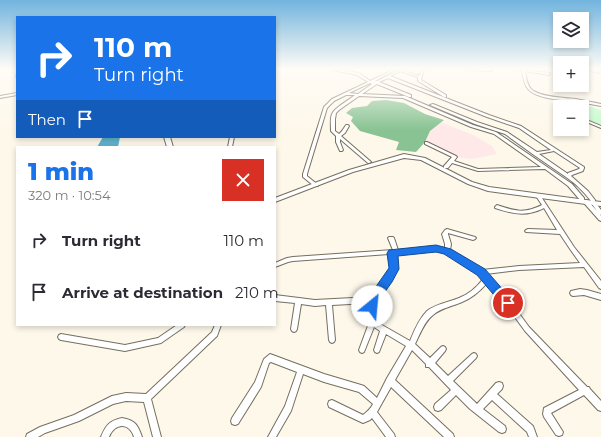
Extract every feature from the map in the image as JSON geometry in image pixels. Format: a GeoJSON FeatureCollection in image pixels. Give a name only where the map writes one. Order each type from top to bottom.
{"type":"FeatureCollection","features":[{"type":"Feature","properties":{"kind":"highway"},"geometry":{"type":"LineString","coordinates":[[0,97],[16,94]]}},
{"type":"Feature","properties":{"kind":"highway"},"geometry":{"type":"LineString","coordinates":[[276,200],[369,162],[388,156],[406,153],[424,157],[475,182],[490,187],[584,201]]}},
{"type":"Feature","properties":{"kind":"highway"},"geometry":{"type":"LineString","coordinates":[[276,196],[351,171],[404,156],[423,160],[436,165],[470,183],[483,188],[502,192],[597,202]]}},
{"type":"Feature","properties":{"kind":"street"},"geometry":{"type":"LineString","coordinates":[[315,183],[305,174],[323,114],[330,102],[356,89]]}},
{"type":"Feature","properties":{"kind":"street"},"geometry":{"type":"LineString","coordinates":[[365,89],[334,113],[332,127],[338,136],[369,162]]}},
{"type":"Feature","properties":{"kind":"street"},"geometry":{"type":"LineString","coordinates":[[391,89],[509,139],[535,154],[568,177],[586,192],[597,202],[601,213]]}},
{"type":"Feature","properties":{"kind":"street"},"geometry":{"type":"LineString","coordinates":[[420,89],[520,127],[582,168],[581,170],[570,174],[568,177]]}},
{"type":"Feature","properties":{"kind":"street"},"geometry":{"type":"LineString","coordinates":[[434,89],[460,105]]}},
{"type":"Feature","properties":{"kind":"street"},"geometry":{"type":"LineString","coordinates":[[530,89],[545,96],[573,100]]}},
{"type":"Feature","properties":{"kind":"street"},"geometry":{"type":"LineString","coordinates":[[345,94],[357,96],[399,96],[429,106]]}},
{"type":"Feature","properties":{"kind":"street"},"geometry":{"type":"LineString","coordinates":[[589,103],[601,105]]}},
{"type":"Feature","properties":{"kind":"street"},"geometry":{"type":"LineString","coordinates":[[475,125],[488,116]]}},
{"type":"Feature","properties":{"kind":"street"},"geometry":{"type":"LineString","coordinates":[[589,122],[601,127]]}},
{"type":"Feature","properties":{"kind":"street"},"geometry":{"type":"LineString","coordinates":[[475,125],[506,133],[509,139],[570,185],[601,219]]}},
{"type":"Feature","properties":{"kind":"street"},"geometry":{"type":"LineString","coordinates":[[338,136],[344,132],[347,126]]}},
{"type":"Feature","properties":{"kind":"street"},"geometry":{"type":"LineString","coordinates":[[338,136],[338,142],[341,150]]}},
{"type":"Feature","properties":{"kind":"street"},"geometry":{"type":"LineString","coordinates":[[426,143],[455,157],[446,168]]}},
{"type":"Feature","properties":{"kind":"street"},"geometry":{"type":"LineString","coordinates":[[535,154],[555,150]]}},
{"type":"Feature","properties":{"kind":"street"},"geometry":{"type":"LineString","coordinates":[[452,162],[478,170],[546,168]]}},
{"type":"Feature","properties":{"kind":"street"},"geometry":{"type":"LineString","coordinates":[[538,196],[601,286]]}},
{"type":"Feature","properties":{"kind":"street"},"geometry":{"type":"LineString","coordinates":[[497,207],[520,213],[536,211],[544,206]]}},
{"type":"Feature","properties":{"kind":"street"},"geometry":{"type":"LineString","coordinates":[[447,251],[448,244],[445,234],[447,231],[473,238]]}},
{"type":"Feature","properties":{"kind":"street"},"geometry":{"type":"LineString","coordinates":[[528,231],[562,232]]}},
{"type":"Feature","properties":{"kind":"street"},"geometry":{"type":"LineString","coordinates":[[362,350],[372,323],[373,300],[394,269],[394,252],[391,238]]}},
{"type":"Feature","properties":{"kind":"street"},"geometry":{"type":"LineString","coordinates":[[276,265],[293,259],[436,248],[447,251],[481,272],[527,328],[601,407]]}},
{"type":"Feature","properties":{"kind":"street"},"geometry":{"type":"LineString","coordinates":[[481,272],[585,265]]}},
{"type":"Feature","properties":{"kind":"street"},"geometry":{"type":"LineString","coordinates":[[332,404],[363,419],[367,418],[373,412],[422,323],[430,313],[445,305],[461,300],[474,292],[487,279]]}},
{"type":"Feature","properties":{"kind":"street"},"geometry":{"type":"LineString","coordinates":[[573,293],[579,291],[586,292],[601,297]]}},
{"type":"Feature","properties":{"kind":"street"},"geometry":{"type":"LineString","coordinates":[[276,298],[329,303],[373,300]]}},
{"type":"Feature","properties":{"kind":"street"},"geometry":{"type":"LineString","coordinates":[[294,329],[298,301]]}},
{"type":"Feature","properties":{"kind":"street"},"geometry":{"type":"LineString","coordinates":[[329,303],[332,340]]}},
{"type":"Feature","properties":{"kind":"street"},"geometry":{"type":"LineString","coordinates":[[372,323],[411,345],[456,390],[502,429]]}},
{"type":"Feature","properties":{"kind":"street"},"geometry":{"type":"LineString","coordinates":[[61,337],[125,348],[159,341],[181,326]]}},
{"type":"Feature","properties":{"kind":"street"},"geometry":{"type":"LineString","coordinates":[[30,437],[43,430],[72,420],[112,400],[126,397],[147,398],[215,334],[218,326]]}},
{"type":"Feature","properties":{"kind":"street"},"geometry":{"type":"LineString","coordinates":[[377,350],[384,330]]}},
{"type":"Feature","properties":{"kind":"street"},"geometry":{"type":"LineString","coordinates":[[429,364],[443,348]]}},
{"type":"Feature","properties":{"kind":"street"},"geometry":{"type":"LineString","coordinates":[[448,382],[474,356]]}},
{"type":"Feature","properties":{"kind":"street"},"geometry":{"type":"LineString","coordinates":[[235,421],[257,386],[268,358],[272,358],[301,370],[361,389],[378,403]]}},
{"type":"Feature","properties":{"kind":"street"},"geometry":{"type":"LineString","coordinates":[[272,437],[288,408],[301,370]]}},
{"type":"Feature","properties":{"kind":"street"},"geometry":{"type":"LineString","coordinates":[[390,381],[450,437]]}},
{"type":"Feature","properties":{"kind":"street"},"geometry":{"type":"LineString","coordinates":[[478,409],[499,386]]}},
{"type":"Feature","properties":{"kind":"street"},"geometry":{"type":"LineString","coordinates":[[438,407],[456,390]]}},
{"type":"Feature","properties":{"kind":"street"},"geometry":{"type":"LineString","coordinates":[[559,432],[547,414],[547,411],[586,390]]}},
{"type":"Feature","properties":{"kind":"street"},"geometry":{"type":"LineString","coordinates":[[491,394],[530,430],[533,437]]}},
{"type":"Feature","properties":{"kind":"street"},"geometry":{"type":"LineString","coordinates":[[147,398],[157,437]]}},
{"type":"Feature","properties":{"kind":"street"},"geometry":{"type":"LineString","coordinates":[[373,412],[391,437]]}},
{"type":"Feature","properties":{"kind":"street"},"geometry":{"type":"LineString","coordinates":[[105,437],[108,429],[118,423],[128,423],[133,425],[138,437]]}},
{"type":"Feature","properties":{"kind":"shaded area"},"geometry":{"type":"Polygon","coordinates":[[[441,122],[473,135],[492,146],[497,154],[473,159],[461,158],[425,142],[430,131],[441,122]]]}},
{"type":"Feature","properties":{"kind":"green space"},"geometry":{"type":"Polygon","coordinates":[[[386,100],[404,103],[425,114],[444,120],[430,131],[425,142],[416,152],[396,150],[399,142],[360,131],[351,121],[353,117],[346,113],[352,108],[367,106],[372,101],[386,100]]]}},
{"type":"Feature","properties":{"kind":"green space"},"geometry":{"type":"Polygon","coordinates":[[[589,106],[601,110],[601,125],[589,121],[589,106]]]}},
{"type":"Feature","properties":{"kind":"water"},"geometry":{"type":"Polygon","coordinates":[[[102,138],[120,138],[118,146],[98,146],[102,138]]]}},
{"type":"Feature","properties":{"kind":"route"},"geometry":{"type":"LineString","coordinates":[[372,306],[374,298],[394,269],[392,253],[436,248],[447,251],[481,272],[508,303]]}}]}
